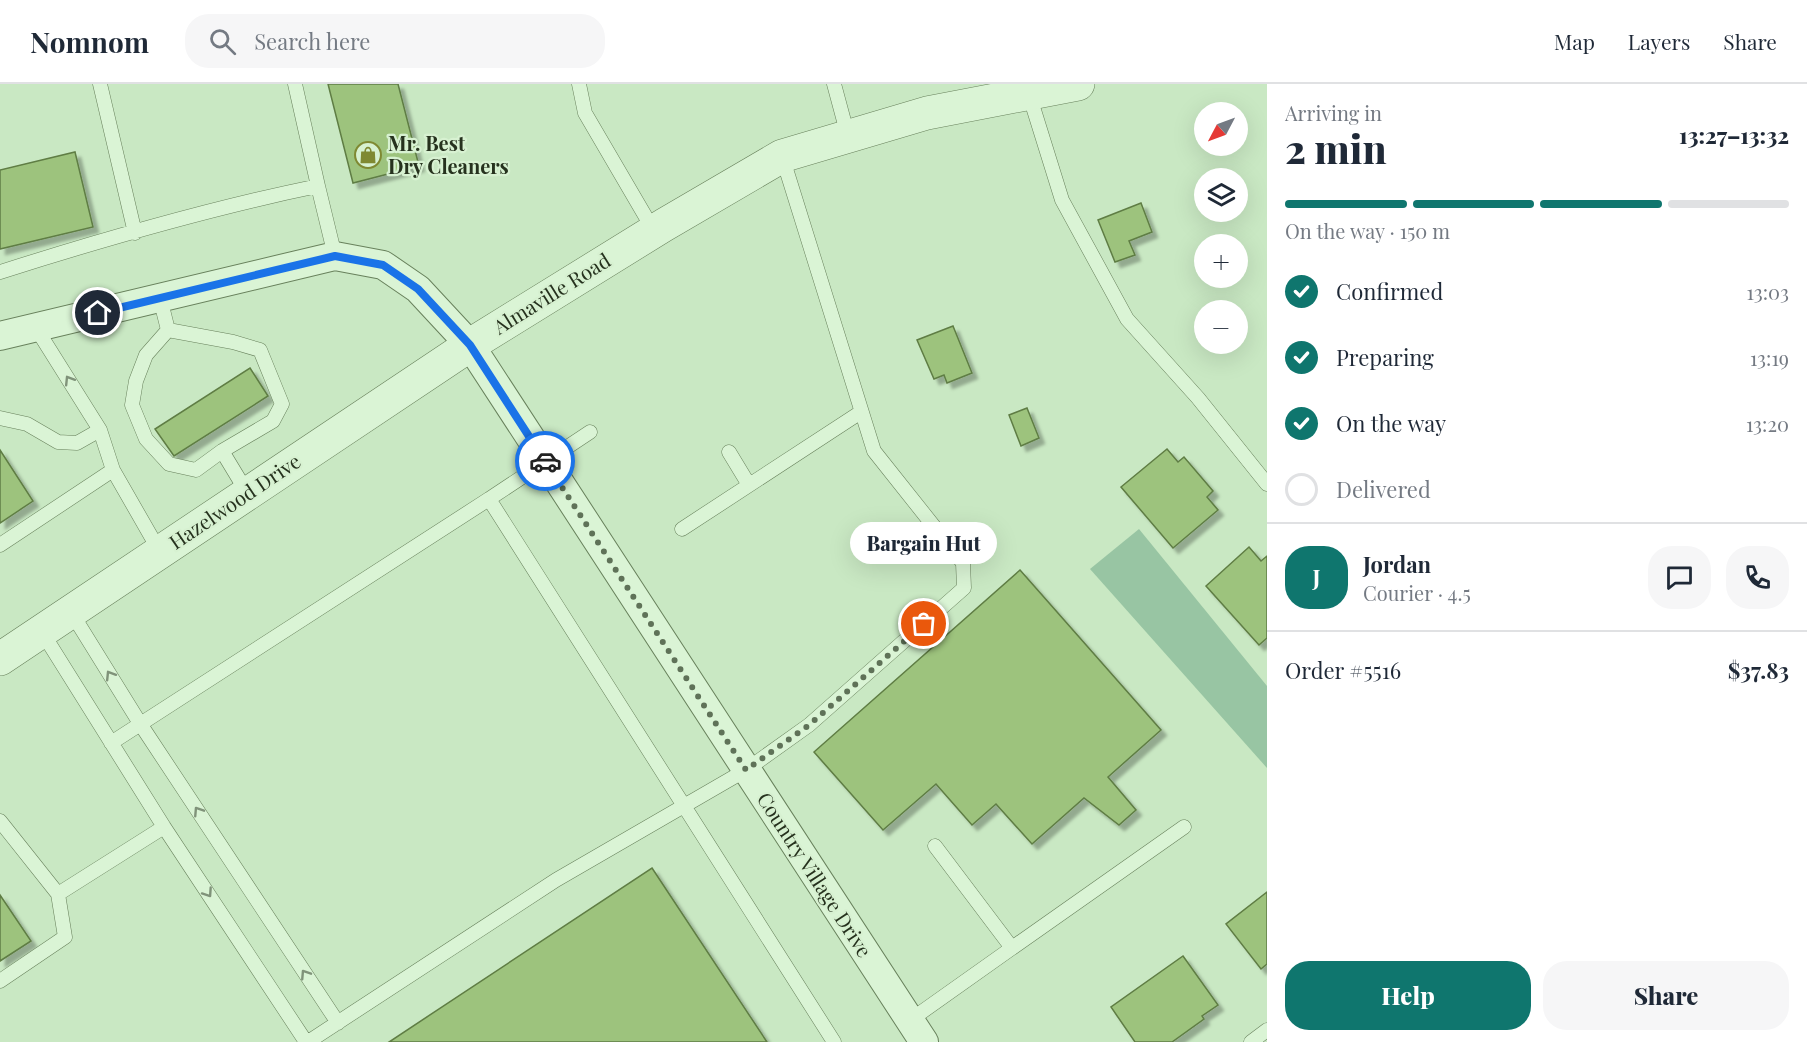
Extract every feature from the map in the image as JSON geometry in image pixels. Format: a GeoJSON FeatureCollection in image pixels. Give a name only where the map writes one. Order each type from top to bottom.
{"type":"FeatureCollection","features":[{"type":"Feature","properties":{"kind":"street","name":"Almaville Road"},"geometry":{"type":"LineString","coordinates":[[470,345],[654,231],[782,156],[927,113],[1078,84]]}},
{"type":"Feature","properties":{"kind":"street"},"geometry":{"type":"LineString","coordinates":[[0,336],[335,256],[383,265],[418,289],[470,345]]}},
{"type":"Feature","properties":{"kind":"street","name":"Country Village Drive"},"geometry":{"type":"LineString","coordinates":[[470,345],[916,1031]]}},
{"type":"Feature","properties":{"kind":"street","name":"Hazelwood Drive"},"geometry":{"type":"LineString","coordinates":[[0,659],[470,345]]}},
{"type":"Feature","properties":{"kind":"lane"},"geometry":{"type":"LineString","coordinates":[[100,84],[135,233]]}},
{"type":"Feature","properties":{"kind":"lane"},"geometry":{"type":"LineString","coordinates":[[295,84],[335,256]]}},
{"type":"Feature","properties":{"kind":"lane"},"geometry":{"type":"LineString","coordinates":[[579,84],[585,112],[654,231]]}},
{"type":"Feature","properties":{"kind":"lane"},"geometry":{"type":"LineString","coordinates":[[834,84],[848,136]]}},
{"type":"Feature","properties":{"kind":"lane"},"geometry":{"type":"LineString","coordinates":[[1029,93],[1062,200],[1127,319],[1198,398],[1267,484]]}},
{"type":"Feature","properties":{"kind":"lane"},"geometry":{"type":"LineString","coordinates":[[42,632],[164,827],[307,1042],[556,880],[746,770],[809,725],[964,588],[963,563],[873,451],[782,156]]}},
{"type":"Feature","properties":{"kind":"lane"},"geometry":{"type":"LineString","coordinates":[[0,272],[135,233],[318,186]]}},
{"type":"Feature","properties":{"kind":"lane"},"geometry":{"type":"LineString","coordinates":[[160,298],[168,330]]}},
{"type":"Feature","properties":{"kind":"lane"},"geometry":{"type":"LineString","coordinates":[[36,328],[100,430],[113,470],[160,552]]}},
{"type":"Feature","properties":{"kind":"lane"},"geometry":{"type":"LineString","coordinates":[[168,330],[233,342],[260,350],[282,404],[273,421],[222,451],[196,470],[169,464],[146,439],[132,405],[136,381],[146,355],[168,330]]}},
{"type":"Feature","properties":{"kind":"lane"},"geometry":{"type":"LineString","coordinates":[[682,529],[861,412]]}},
{"type":"Feature","properties":{"kind":"lane"},"geometry":{"type":"LineString","coordinates":[[0,418],[27,424],[58,442],[77,443],[100,430]]}},
{"type":"Feature","properties":{"kind":"lane"},"geometry":{"type":"LineString","coordinates":[[111,743],[590,432]]}},
{"type":"Feature","properties":{"kind":"lane"},"geometry":{"type":"LineString","coordinates":[[222,451],[248,494]]}},
{"type":"Feature","properties":{"kind":"lane"},"geometry":{"type":"LineString","coordinates":[[729,452],[749,485]]}},
{"type":"Feature","properties":{"kind":"lane"},"geometry":{"type":"LineString","coordinates":[[0,545],[113,470]]}},
{"type":"Feature","properties":{"kind":"lane"},"geometry":{"type":"LineString","coordinates":[[489,499],[834,1042]]}},
{"type":"Feature","properties":{"kind":"lane"},"geometry":{"type":"LineString","coordinates":[[71,612],[141,725],[338,1023]]}},
{"type":"Feature","properties":{"kind":"lane"},"geometry":{"type":"LineString","coordinates":[[0,821],[58,894],[64,937],[0,981]]}},
{"type":"Feature","properties":{"kind":"lane"},"geometry":{"type":"LineString","coordinates":[[58,894],[164,827]]}},
{"type":"Feature","properties":{"kind":"lane"},"geometry":{"type":"LineString","coordinates":[[916,1031],[1012,948],[1184,827]]}},
{"type":"Feature","properties":{"kind":"lane"},"geometry":{"type":"LineString","coordinates":[[935,846],[1012,948]]}},
{"type":"Feature","properties":{"kind":"lane"},"geometry":{"type":"LineString","coordinates":[[1251,1042],[1267,1030]]}},
{"type":"Feature","properties":{"kind":"green space"},"geometry":{"type":"Polygon","coordinates":[[[1139,529],[1267,686],[1267,768],[1090,569],[1139,529]]]}},
{"type":"Feature","properties":{"kind":"building"},"geometry":{"type":"Polygon","coordinates":[[[328,84],[398,84],[419,166],[353,183],[328,84]]]}},
{"type":"Feature","properties":{"kind":"building"},"geometry":{"type":"Polygon","coordinates":[[[75,152],[93,227],[0,249],[0,170],[75,152]]]}},
{"type":"Feature","properties":{"kind":"building"},"geometry":{"type":"Polygon","coordinates":[[[1141,203],[1152,232],[1129,241],[1135,255],[1115,262],[1098,220],[1141,203]]]}},
{"type":"Feature","properties":{"kind":"building"},"geometry":{"type":"Polygon","coordinates":[[[953,326],[972,373],[947,383],[944,375],[934,379],[917,340],[953,326]]]}},
{"type":"Feature","properties":{"kind":"building"},"geometry":{"type":"Polygon","coordinates":[[[250,368],[268,396],[174,456],[155,429],[250,368]]]}},
{"type":"Feature","properties":{"kind":"building"},"geometry":{"type":"Polygon","coordinates":[[[1027,408],[1039,438],[1021,446],[1009,415],[1027,408]]]}},
{"type":"Feature","properties":{"kind":"building"},"geometry":{"type":"Polygon","coordinates":[[[1167,449],[1178,462],[1184,457],[1213,491],[1207,497],[1218,510],[1173,548],[1121,487],[1167,449]]]}},
{"type":"Feature","properties":{"kind":"building"},"geometry":{"type":"Polygon","coordinates":[[[0,450],[33,501],[0,523],[0,450]]]}},
{"type":"Feature","properties":{"kind":"building"},"geometry":{"type":"Polygon","coordinates":[[[1249,547],[1261,561],[1267,556],[1267,638],[1259,645],[1206,586],[1249,547]]]}},
{"type":"Feature","properties":{"kind":"building"},"geometry":{"type":"Polygon","coordinates":[[[1020,570],[1161,730],[1108,777],[1136,810],[1119,825],[1084,798],[1032,844],[996,804],[972,825],[936,784],[883,830],[814,752],[1020,570]]]}},
{"type":"Feature","properties":{"kind":"building"},"geometry":{"type":"Polygon","coordinates":[[[652,868],[767,1042],[389,1042],[652,868]]]}},
{"type":"Feature","properties":{"kind":"building"},"geometry":{"type":"Polygon","coordinates":[[[1267,892],[1267,964],[1261,969],[1226,924],[1267,892]]]}},
{"type":"Feature","properties":{"kind":"building"},"geometry":{"type":"Polygon","coordinates":[[[0,895],[31,941],[0,961],[0,895]]]}},
{"type":"Feature","properties":{"kind":"building"},"geometry":{"type":"Polygon","coordinates":[[[1183,956],[1218,1005],[1202,1016],[1204,1019],[1172,1042],[1135,1042],[1111,1007],[1183,956]]]}},
{"type":"Feature","properties":{"kind":"way so far"},"geometry":{"type":"LineString","coordinates":[[545,461],[746,770],[809,725],[924,624]]}},
{"type":"Feature","properties":{"kind":"place","name":"Mr. Best Dry Cleaners"},"geometry":{"type":"Point","coordinates":[368,155]}},
{"type":"Feature","properties":{"kind":"place","name":"Bargain Hut"},"geometry":{"type":"Point","coordinates":[924,624]}},
{"type":"Feature","properties":{"kind":"route"},"geometry":{"type":"LineString","coordinates":[[98,313],[335,256],[383,265],[418,289],[470,345],[545,461]]}}]}
